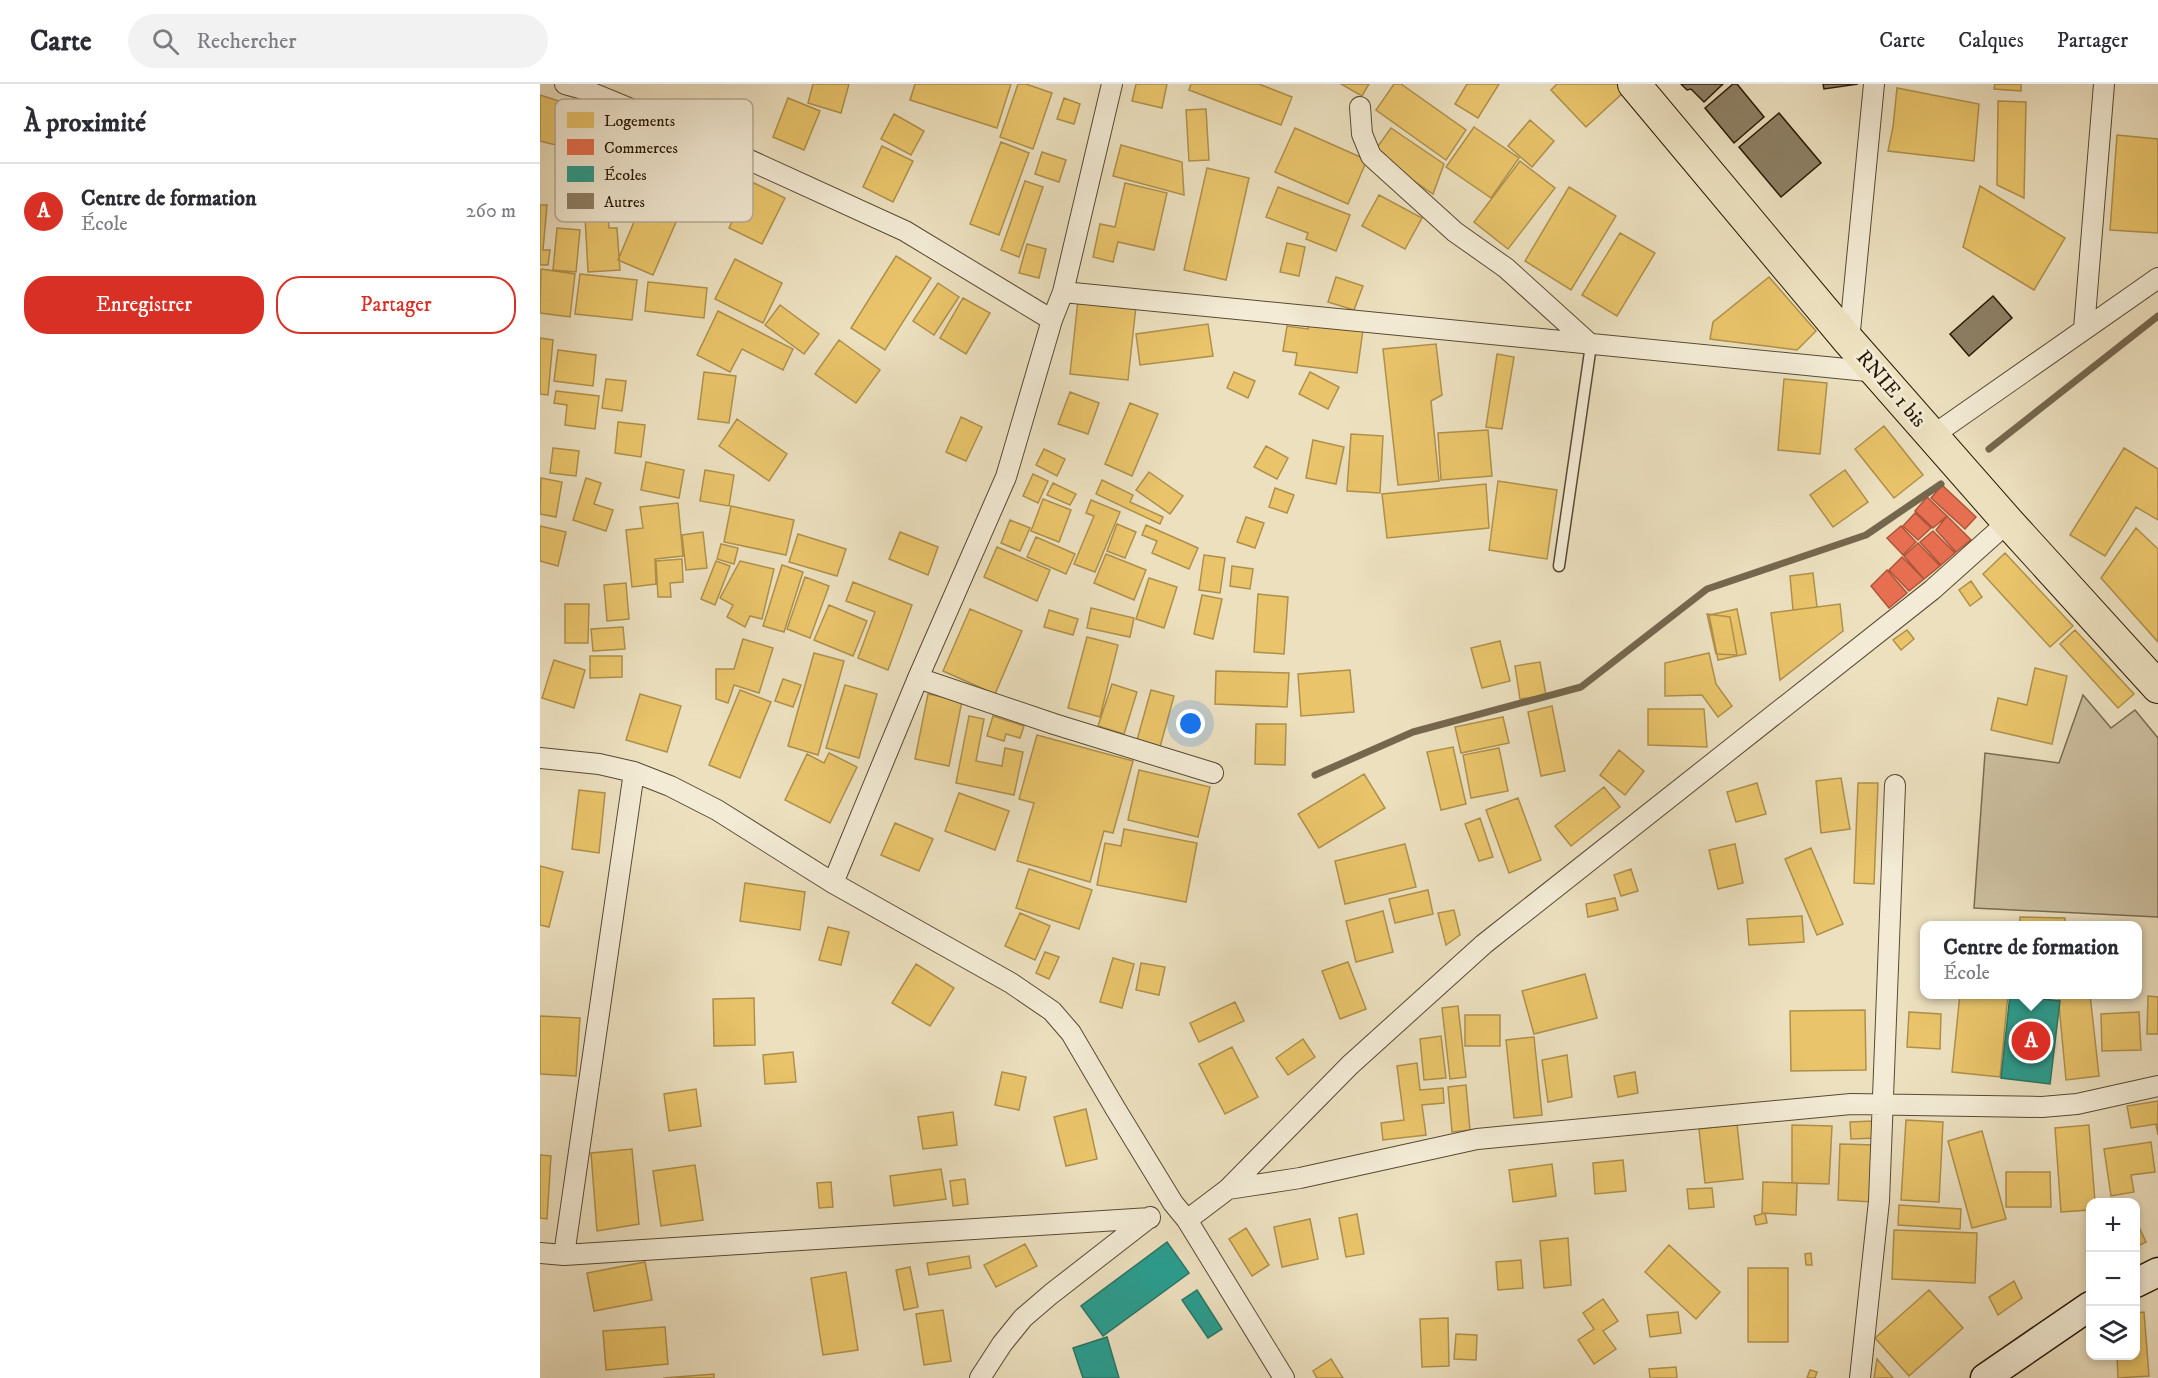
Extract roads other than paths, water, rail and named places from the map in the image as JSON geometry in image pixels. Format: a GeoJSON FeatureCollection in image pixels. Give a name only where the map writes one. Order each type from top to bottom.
{"type":"FeatureCollection","features":[{"type":"Feature","properties":{"kind":"main road","name":"RNIE 1 bis"},"geometry":{"type":"LineString","coordinates":[[1634,84],[1849,341],[2008,522],[2158,687]]}},
{"type":"Feature","properties":{"kind":"main road"},"geometry":{"type":"LineString","coordinates":[[2140,1280],[2158,1272]]}},
{"type":"Feature","properties":{"kind":"main road"},"geometry":{"type":"LineString","coordinates":[[1985,1378],[2086,1309]]}},
{"type":"Feature","properties":{"kind":"street"},"geometry":{"type":"LineString","coordinates":[[565,84],[607,99]]}},
{"type":"Feature","properties":{"kind":"street"},"geometry":{"type":"LineString","coordinates":[[833,883],[918,678],[1006,477],[1052,320],[1063,292],[1112,84]]}},
{"type":"Feature","properties":{"kind":"street"},"geometry":{"type":"LineString","coordinates":[[1849,341],[1874,84]]}},
{"type":"Feature","properties":{"kind":"street"},"geometry":{"type":"LineString","coordinates":[[2084,329],[2104,84]]}},
{"type":"Feature","properties":{"kind":"street"},"geometry":{"type":"LineString","coordinates":[[1360,107],[1362,134],[1371,156],[1455,232],[1506,268],[1591,345]]}},
{"type":"Feature","properties":{"kind":"street"},"geometry":{"type":"LineString","coordinates":[[753,162],[905,231],[1052,320]]}},
{"type":"Feature","properties":{"kind":"street"},"geometry":{"type":"LineString","coordinates":[[1932,436],[2158,278]]}},
{"type":"Feature","properties":{"kind":"street"},"geometry":{"type":"LineString","coordinates":[[1063,292],[1877,372]]}},
{"type":"Feature","properties":{"kind":"street"},"geometry":{"type":"LineString","coordinates":[[1187,1220],[1228,1189],[1350,1065],[1484,944],[1932,590],[2008,522]]}},
{"type":"Feature","properties":{"kind":"street"},"geometry":{"type":"LineString","coordinates":[[918,678],[1054,724],[1213,773]]}},
{"type":"Feature","properties":{"kind":"street"},"geometry":{"type":"LineString","coordinates":[[540,758],[599,764],[634,772],[670,786],[717,810],[833,883],[1011,983],[1052,1011],[1071,1033],[1173,1203],[1187,1220],[1284,1378]]}},
{"type":"Feature","properties":{"kind":"street"},"geometry":{"type":"LineString","coordinates":[[564,1255],[634,772]]}},
{"type":"Feature","properties":{"kind":"street"},"geometry":{"type":"LineString","coordinates":[[1860,1378],[1879,1201],[1895,785]]}},
{"type":"Feature","properties":{"kind":"street"},"geometry":{"type":"LineString","coordinates":[[1228,1189],[1300,1178],[1477,1139],[1828,1106],[1884,1104],[2042,1107],[2077,1104],[2158,1086]]}},
{"type":"Feature","properties":{"kind":"street"},"geometry":{"type":"LineString","coordinates":[[980,1378],[1002,1344],[1023,1318],[1150,1218],[1173,1203]]}},
{"type":"Feature","properties":{"kind":"street"},"geometry":{"type":"LineString","coordinates":[[540,1253],[564,1255],[1150,1218]]}},
{"type":"Feature","properties":{"kind":"lane"},"geometry":{"type":"LineString","coordinates":[[1559,566],[1591,345]]}},
{"type":"Feature","properties":{"kind":"waterway"},"geometry":{"type":"LineString","coordinates":[[1989,449],[2158,316]]}},
{"type":"Feature","properties":{"kind":"waterway"},"geometry":{"type":"LineString","coordinates":[[1315,775],[1413,732],[1581,687],[1707,589],[1866,535],[1941,484]]}},
{"type":"Feature","properties":{"kind":"place","name":"Centre de formation"},"geometry":{"type":"Point","coordinates":[2031,1041]}}]}
